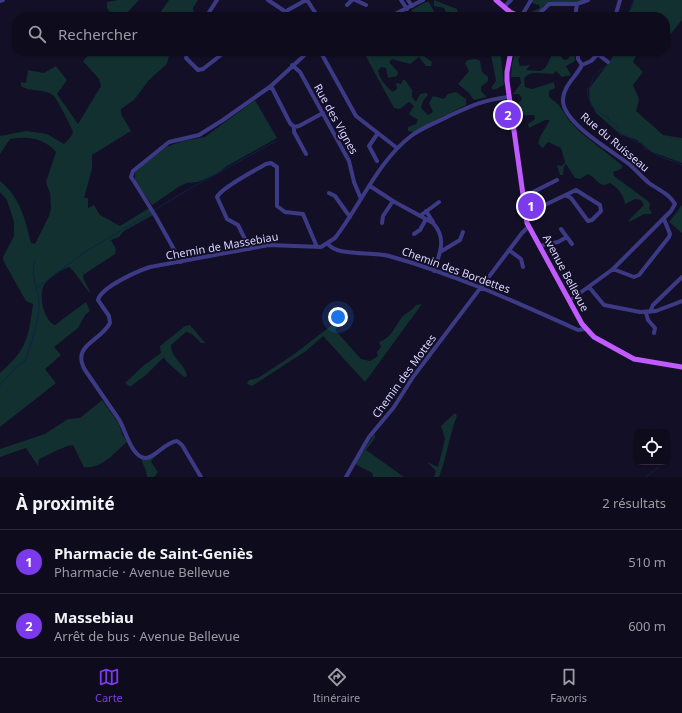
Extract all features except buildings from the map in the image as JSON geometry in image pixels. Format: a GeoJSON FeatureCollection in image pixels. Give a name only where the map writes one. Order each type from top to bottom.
{"type":"FeatureCollection","features":[{"type":"Feature","properties":{"kind":"main road"},"geometry":{"type":"LineString","coordinates":[[496,0],[512,12]]}},
{"type":"Feature","properties":{"kind":"main road","name":"Avenue Bellevue"},"geometry":{"type":"LineString","coordinates":[[510,56],[506,72],[508,97],[526,214],[529,226],[569,301],[584,328],[594,337],[634,359],[682,367]]}},
{"type":"Feature","properties":{"kind":"street"},"geometry":{"type":"LineString","coordinates":[[209,12],[217,0]]}},
{"type":"Feature","properties":{"kind":"street"},"geometry":{"type":"LineString","coordinates":[[268,0],[286,12],[306,0],[314,12]]}},
{"type":"Feature","properties":{"kind":"street"},"geometry":{"type":"LineString","coordinates":[[347,5],[353,0],[366,5]]}},
{"type":"Feature","properties":{"kind":"street"},"geometry":{"type":"LineString","coordinates":[[401,0],[410,8]]}},
{"type":"Feature","properties":{"kind":"street"},"geometry":{"type":"LineString","coordinates":[[408,0],[410,8]]}},
{"type":"Feature","properties":{"kind":"street"},"geometry":{"type":"LineString","coordinates":[[401,12],[423,0]]}},
{"type":"Feature","properties":{"kind":"street"},"geometry":{"type":"LineString","coordinates":[[504,7],[511,0]]}},
{"type":"Feature","properties":{"kind":"street"},"geometry":{"type":"LineString","coordinates":[[524,12],[531,0]]}},
{"type":"Feature","properties":{"kind":"street"},"geometry":{"type":"LineString","coordinates":[[541,12],[549,4],[577,4],[588,0]]}},
{"type":"Feature","properties":{"kind":"street"},"geometry":{"type":"LineString","coordinates":[[616,12],[620,0]]}},
{"type":"Feature","properties":{"kind":"street"},"geometry":{"type":"LineString","coordinates":[[575,12],[577,4]]}},
{"type":"Feature","properties":{"kind":"street"},"geometry":{"type":"LineString","coordinates":[[186,56],[186,58],[198,70],[203,69],[220,56]]}},
{"type":"Feature","properties":{"kind":"street"},"geometry":{"type":"LineString","coordinates":[[181,262],[156,217],[134,183],[132,178],[133,171],[169,142],[199,136],[271,86],[303,56]]}},
{"type":"Feature","properties":{"kind":"street"},"geometry":{"type":"LineString","coordinates":[[323,56],[356,116],[398,148]]}},
{"type":"Feature","properties":{"kind":"street"},"geometry":{"type":"LineString","coordinates":[[578,56],[578,59],[582,65]]}},
{"type":"Feature","properties":{"kind":"street","name":"Rue du Ruisseau"},"geometry":{"type":"LineString","coordinates":[[596,56],[582,65],[567,87],[563,101],[565,110],[590,136],[629,164],[649,183],[671,198],[675,204],[664,219]]}},
{"type":"Feature","properties":{"kind":"street"},"geometry":{"type":"LineString","coordinates":[[603,56],[608,62]]}},
{"type":"Feature","properties":{"kind":"street","name":"Rue des Vignes"},"geometry":{"type":"LineString","coordinates":[[292,65],[300,72],[349,161],[355,186],[361,199]]}},
{"type":"Feature","properties":{"kind":"street"},"geometry":{"type":"LineString","coordinates":[[271,86],[290,123],[294,127],[294,132],[306,154]]}},
{"type":"Feature","properties":{"kind":"street"},"geometry":{"type":"LineString","coordinates":[[328,244],[335,238],[350,217],[365,191],[398,148],[422,128],[486,100],[508,97]]}},
{"type":"Feature","properties":{"kind":"street"},"geometry":{"type":"LineString","coordinates":[[294,127],[299,126],[323,113]]}},
{"type":"Feature","properties":{"kind":"street"},"geometry":{"type":"LineString","coordinates":[[377,161],[369,146],[378,133]]}},
{"type":"Feature","properties":{"kind":"street"},"geometry":{"type":"LineString","coordinates":[[250,249],[238,225],[227,219],[217,197],[219,193],[238,180],[266,164],[271,163],[277,168],[277,206],[285,212],[303,214],[317,247]]}},
{"type":"Feature","properties":{"kind":"street"},"geometry":{"type":"LineString","coordinates":[[523,197],[557,180]]}},
{"type":"Feature","properties":{"kind":"street"},"geometry":{"type":"LineString","coordinates":[[355,186],[365,191]]}},
{"type":"Feature","properties":{"kind":"street"},"geometry":{"type":"LineString","coordinates":[[370,186],[393,201],[433,223]]}},
{"type":"Feature","properties":{"kind":"street"},"geometry":{"type":"LineString","coordinates":[[526,214],[567,196],[573,190],[578,191],[600,204],[601,211],[592,220],[588,221],[571,198],[567,196]]}},
{"type":"Feature","properties":{"kind":"street"},"geometry":{"type":"LineString","coordinates":[[329,192],[335,196],[350,217]]}},
{"type":"Feature","properties":{"kind":"street"},"geometry":{"type":"LineString","coordinates":[[382,223],[383,216],[393,201]]}},
{"type":"Feature","properties":{"kind":"street"},"geometry":{"type":"LineString","coordinates":[[420,216],[438,202]]}},
{"type":"Feature","properties":{"kind":"street"},"geometry":{"type":"LineString","coordinates":[[426,211],[442,236],[440,252],[434,271]]}},
{"type":"Feature","properties":{"kind":"street"},"geometry":{"type":"LineString","coordinates":[[414,234],[420,230],[426,219]]}},
{"type":"Feature","properties":{"kind":"street"},"geometry":{"type":"LineString","coordinates":[[569,301],[613,269],[664,219],[670,234],[669,237],[639,276],[634,276],[613,269]]}},
{"type":"Feature","properties":{"kind":"street","name":"Chemin des Mottes"},"geometry":{"type":"LineString","coordinates":[[346,477],[369,437],[394,407],[413,377],[482,288],[522,233],[529,226]]}},
{"type":"Feature","properties":{"kind":"street"},"geometry":{"type":"LineString","coordinates":[[561,229],[572,244]]}},
{"type":"Feature","properties":{"kind":"street"},"geometry":{"type":"LineString","coordinates":[[440,252],[460,240],[463,232]]}},
{"type":"Feature","properties":{"kind":"street"},"geometry":{"type":"LineString","coordinates":[[540,246],[558,242],[567,237]]}},
{"type":"Feature","properties":{"kind":"street","name":"Chemin de Massebiau"},"geometry":{"type":"LineString","coordinates":[[201,477],[182,445],[177,441],[168,443],[149,457],[142,457],[139,455],[125,436],[119,419],[82,366],[80,357],[83,350],[104,331],[110,323],[108,316],[99,303],[99,297],[108,288],[139,271],[276,244],[317,247],[328,244]]}},
{"type":"Feature","properties":{"kind":"street","name":"Chemin des Bordettes"},"geometry":{"type":"LineString","coordinates":[[328,244],[337,251],[382,254],[434,271],[482,288],[575,329],[584,328]]}},
{"type":"Feature","properties":{"kind":"street"},"geometry":{"type":"LineString","coordinates":[[509,250],[521,259],[524,267]]}},
{"type":"Feature","properties":{"kind":"street"},"geometry":{"type":"LineString","coordinates":[[648,312],[653,305],[682,277]]}},
{"type":"Feature","properties":{"kind":"street"},"geometry":{"type":"LineString","coordinates":[[589,287],[604,305],[648,312],[682,301]]}},
{"type":"Feature","properties":{"kind":"street"},"geometry":{"type":"LineString","coordinates":[[648,312],[655,330],[654,333]]}},
{"type":"Feature","properties":{"kind":"green space"},"geometry":{"type":"Polygon","coordinates":[[[118,0],[139,0],[128,12],[110,12],[107,8],[107,2],[118,0]]]}},
{"type":"Feature","properties":{"kind":"green space"},"geometry":{"type":"Polygon","coordinates":[[[169,0],[198,0],[193,8],[194,12],[161,12],[169,0]]]}},
{"type":"Feature","properties":{"kind":"green space"},"geometry":{"type":"Polygon","coordinates":[[[434,0],[457,9],[458,12],[446,12],[444,8],[434,6],[434,0]]]}},
{"type":"Feature","properties":{"kind":"green space"},"geometry":{"type":"Polygon","coordinates":[[[533,0],[586,0],[576,3],[555,3],[544,5],[540,12],[531,12],[540,8],[539,5],[532,3],[533,0]]]}},
{"type":"Feature","properties":{"kind":"green space"},"geometry":{"type":"Polygon","coordinates":[[[634,0],[682,0],[682,20],[670,35],[670,12],[629,12],[634,0]]]}},
{"type":"Feature","properties":{"kind":"green space"},"geometry":{"type":"Polygon","coordinates":[[[426,2],[429,2],[434,12],[414,12],[411,10],[426,2]]]}},
{"type":"Feature","properties":{"kind":"green space"},"geometry":{"type":"Polygon","coordinates":[[[88,56],[169,56],[167,64],[149,80],[134,100],[121,109],[121,114],[131,131],[92,155],[92,169],[84,198],[88,198],[88,208],[94,205],[100,215],[120,226],[149,208],[153,215],[124,231],[119,237],[111,240],[116,249],[115,254],[83,275],[90,293],[69,267],[48,280],[44,285],[42,289],[43,307],[51,323],[55,325],[86,302],[90,311],[85,315],[78,328],[54,347],[61,355],[45,369],[56,383],[0,427],[0,373],[16,357],[25,343],[30,326],[33,304],[26,301],[4,262],[3,257],[14,236],[14,222],[7,200],[0,192],[0,181],[7,187],[17,201],[24,217],[31,243],[35,244],[49,216],[51,208],[50,193],[46,182],[56,152],[41,141],[23,138],[10,139],[0,154],[0,136],[26,131],[47,134],[64,144],[71,137],[73,132],[56,98],[46,92],[25,88],[21,86],[21,82],[26,83],[28,70],[44,73],[56,66],[67,80],[57,94],[78,124],[101,86],[99,79],[83,61],[88,56]]]}},
{"type":"Feature","properties":{"kind":"green space"},"geometry":{"type":"Polygon","coordinates":[[[366,56],[424,56],[432,62],[431,66],[426,66],[419,57],[410,64],[392,59],[389,62],[398,72],[397,76],[388,78],[386,68],[381,67],[378,71],[384,83],[393,92],[397,89],[397,83],[401,84],[403,80],[405,80],[412,90],[412,97],[416,102],[420,94],[426,93],[428,95],[423,101],[421,108],[428,115],[433,112],[429,103],[433,96],[444,99],[448,94],[456,92],[466,99],[466,105],[413,132],[408,131],[408,127],[416,124],[418,120],[409,114],[414,106],[409,102],[400,109],[394,108],[366,56]]]}},
{"type":"Feature","properties":{"kind":"green space"},"geometry":{"type":"Polygon","coordinates":[[[491,56],[501,57],[504,85],[494,90],[491,88],[496,81],[491,56]]]}},
{"type":"Feature","properties":{"kind":"green space"},"geometry":{"type":"Polygon","coordinates":[[[514,56],[520,56],[518,60],[520,66],[530,65],[526,70],[540,71],[546,67],[552,56],[560,56],[564,60],[568,59],[570,56],[575,56],[575,61],[566,66],[571,75],[562,77],[556,71],[553,74],[529,74],[524,79],[525,87],[532,89],[554,82],[555,88],[549,91],[549,97],[559,105],[568,119],[580,132],[623,166],[621,169],[613,172],[614,176],[648,201],[650,204],[649,209],[652,212],[651,214],[644,214],[629,222],[629,220],[644,205],[641,200],[635,199],[625,204],[618,189],[613,185],[610,183],[604,185],[588,174],[580,179],[575,178],[566,164],[564,166],[563,175],[560,175],[557,165],[562,166],[565,162],[561,148],[548,142],[543,148],[538,144],[540,137],[550,120],[545,120],[529,128],[528,124],[535,119],[534,115],[514,115],[512,104],[518,104],[522,99],[519,94],[513,94],[521,83],[520,77],[511,77],[514,56]]]}},
{"type":"Feature","properties":{"kind":"green space"},"geometry":{"type":"Polygon","coordinates":[[[613,56],[636,56],[633,62],[643,72],[633,85],[639,99],[636,111],[663,135],[682,138],[682,163],[652,152],[637,140],[620,134],[596,113],[590,101],[589,89],[613,56]]]}},
{"type":"Feature","properties":{"kind":"green space"},"geometry":{"type":"Polygon","coordinates":[[[476,59],[480,61],[482,72],[488,77],[488,81],[481,87],[481,91],[487,97],[474,100],[469,93],[458,84],[469,71],[465,63],[468,60],[476,59]]]}},
{"type":"Feature","properties":{"kind":"green space"},"geometry":{"type":"Polygon","coordinates":[[[255,100],[277,138],[227,166],[218,173],[198,182],[187,183],[180,186],[152,205],[135,181],[135,171],[166,147],[183,141],[205,137],[255,100]]]}},
{"type":"Feature","properties":{"kind":"green space"},"geometry":{"type":"Polygon","coordinates":[[[682,205],[682,233],[669,222],[682,205]]]}},
{"type":"Feature","properties":{"kind":"green space"},"geometry":{"type":"Polygon","coordinates":[[[422,304],[365,382],[323,336],[306,351],[252,386],[247,384],[249,380],[258,378],[293,355],[332,325],[342,312],[347,309],[337,325],[336,331],[361,359],[370,361],[378,356],[377,352],[381,347],[379,342],[390,335],[402,317],[416,305],[422,304]]]}},
{"type":"Feature","properties":{"kind":"green space"},"geometry":{"type":"Polygon","coordinates":[[[190,325],[205,343],[201,343],[192,334],[186,332],[171,345],[173,354],[184,368],[187,376],[184,377],[166,361],[164,357],[146,375],[131,386],[125,383],[143,366],[161,353],[160,346],[185,326],[190,325]]]}},
{"type":"Feature","properties":{"kind":"green space"},"geometry":{"type":"Polygon","coordinates":[[[102,400],[119,424],[122,434],[127,442],[102,463],[96,466],[84,467],[73,445],[61,448],[39,459],[38,466],[26,448],[0,457],[0,449],[45,434],[68,419],[80,418],[102,400]]]}},
{"type":"Feature","properties":{"kind":"green space"},"geometry":{"type":"Polygon","coordinates":[[[455,413],[457,416],[442,469],[439,477],[434,477],[436,471],[427,462],[438,467],[445,439],[441,426],[455,413]]]}},
{"type":"Feature","properties":{"kind":"green space"},"geometry":{"type":"Polygon","coordinates":[[[375,433],[375,438],[366,450],[404,477],[373,477],[372,473],[355,464],[375,433]]]}},
{"type":"Feature","properties":{"kind":"green space"},"geometry":{"type":"Polygon","coordinates":[[[154,457],[151,462],[158,472],[154,477],[147,477],[141,459],[149,459],[154,457]]]}},
{"type":"Feature","properties":{"kind":"waterway"},"geometry":{"type":"LineString","coordinates":[[629,12],[634,0]]}},
{"type":"Feature","properties":{"kind":"waterway"},"geometry":{"type":"LineString","coordinates":[[613,56],[610,62],[594,76],[592,83],[587,90],[593,107],[599,113],[608,117],[610,122],[618,126],[621,135],[627,136],[636,142],[642,143],[644,148],[682,165]]}},
{"type":"Feature","properties":{"kind":"waterway"},"geometry":{"type":"LineString","coordinates":[[153,211],[189,189],[276,141]]}},
{"type":"Feature","properties":{"kind":"waterway"},"geometry":{"type":"LineString","coordinates":[[35,289],[85,252],[151,213]]}},
{"type":"Feature","properties":{"kind":"waterway"},"geometry":{"type":"LineString","coordinates":[[0,385],[17,366],[25,361],[34,333],[39,311],[39,298],[33,272],[35,261]]}},
{"type":"Feature","properties":{"kind":"waterway"},"geometry":{"type":"LineString","coordinates":[[646,477],[659,467]]}},
{"type":"Feature","properties":{"kind":"place","name":"Massebiau"},"geometry":{"type":"Point","coordinates":[508,115]}},
{"type":"Feature","properties":{"kind":"place","name":"Pharmacie de Saint-Geniès"},"geometry":{"type":"Point","coordinates":[531,206]}}]}
